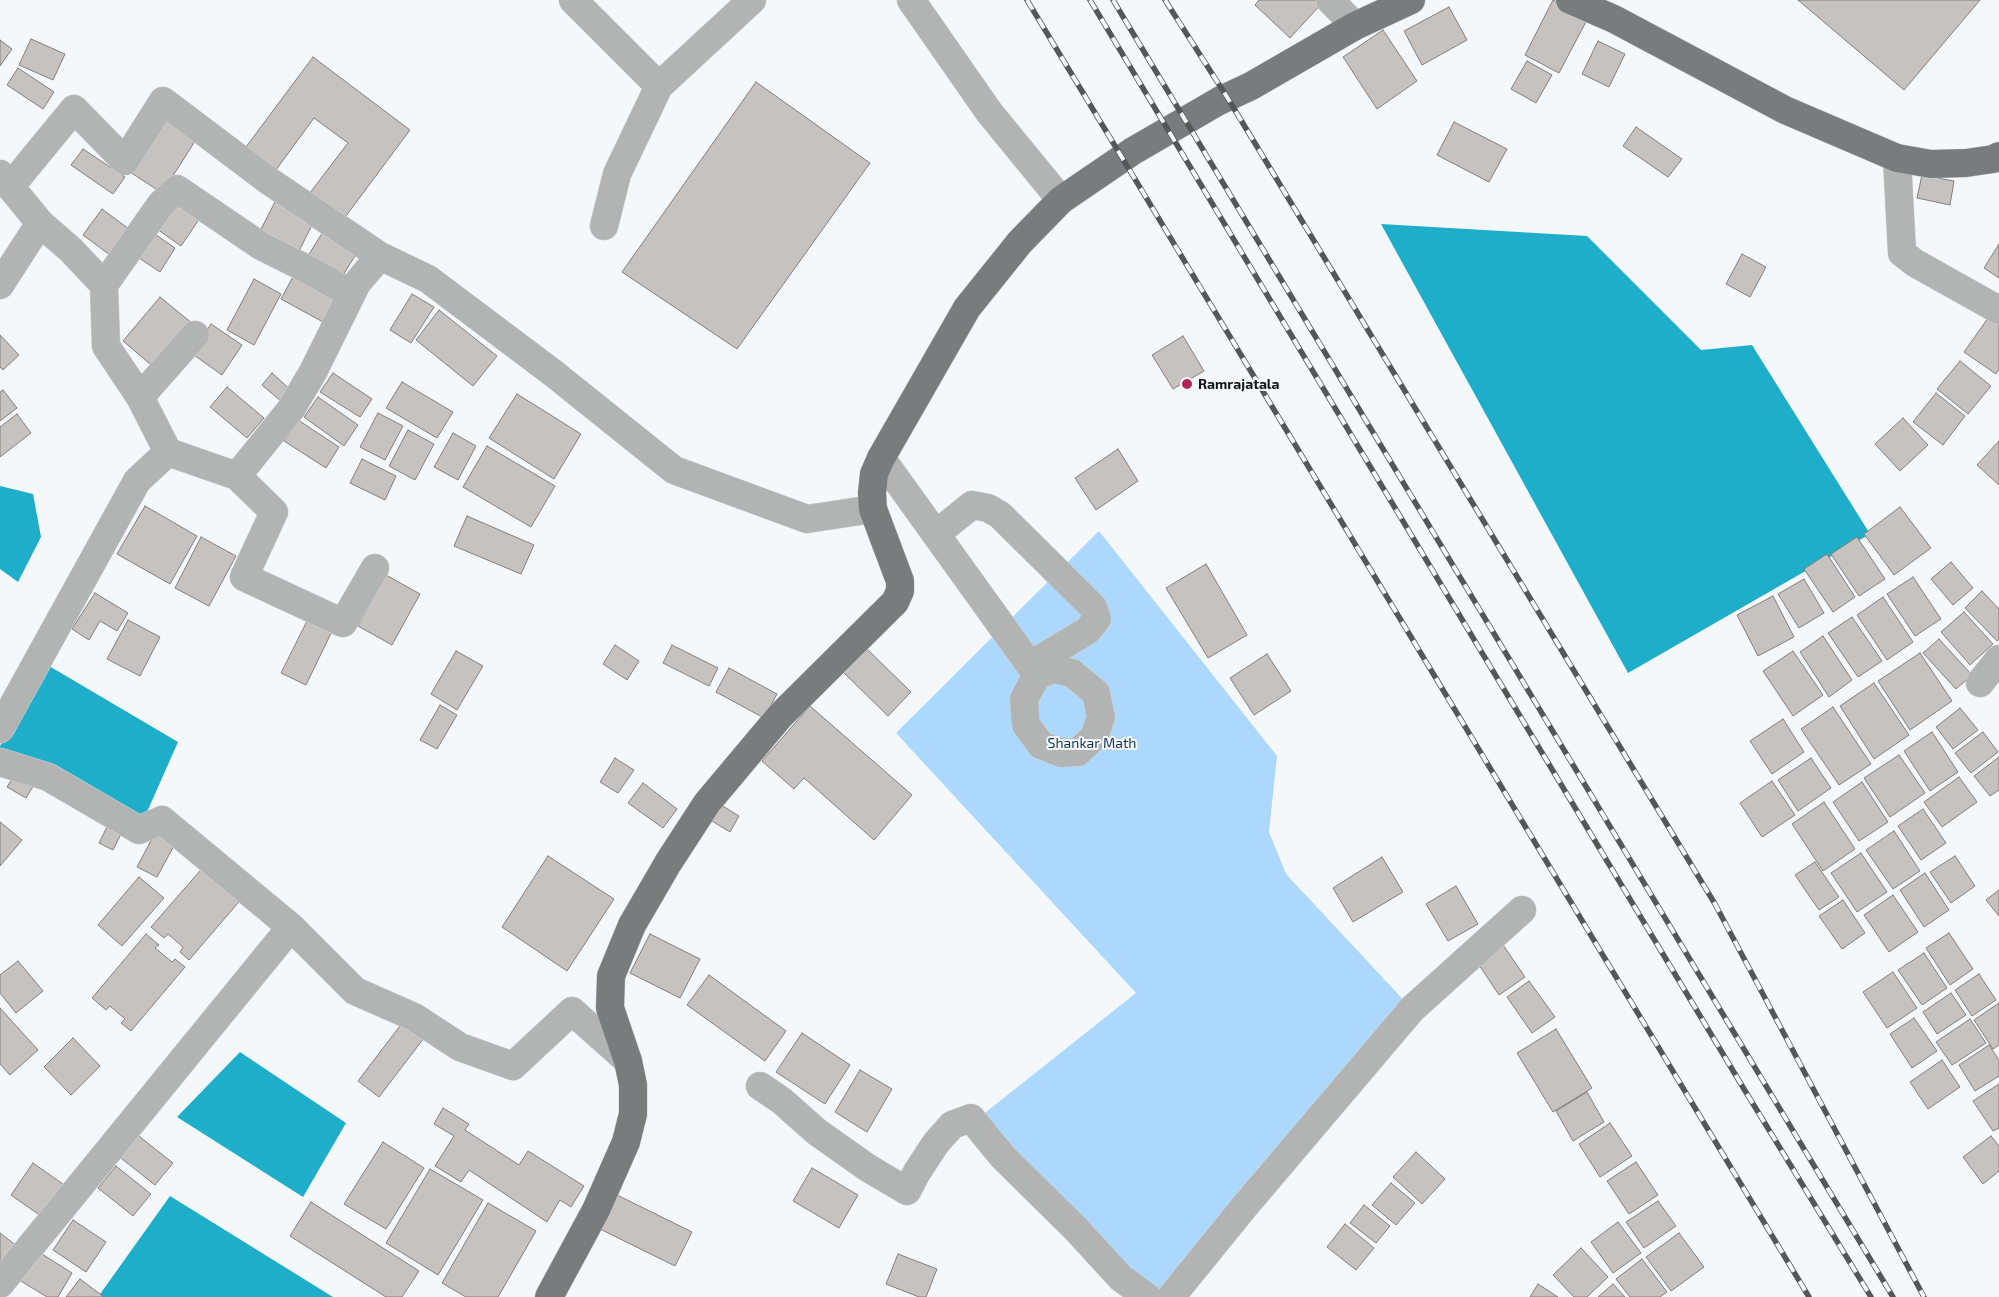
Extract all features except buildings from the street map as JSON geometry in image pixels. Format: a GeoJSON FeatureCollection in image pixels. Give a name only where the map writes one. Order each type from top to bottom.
{"type":"FeatureCollection","features":[{"type":"Feature","properties":{"kind":"main road"},"geometry":{"type":"LineString","coordinates":[[549,1297],[596,1210],[626,1142],[633,1114],[633,1085],[628,1061],[610,1008],[611,976],[632,925],[668,863],[707,803],[780,716],[895,602],[900,591],[900,581],[872,510],[874,474],[881,458],[967,308],[1020,242],[1061,200],[1133,150],[1219,101],[1251,86],[1355,26],[1411,0]]}},
{"type":"Feature","properties":{"kind":"main road"},"geometry":{"type":"LineString","coordinates":[[1570,0],[1614,19],[1785,110],[1897,158],[1931,164],[1993,160],[1999,156]]}},
{"type":"Feature","properties":{"kind":"street"},"geometry":{"type":"LineString","coordinates":[[573,0],[659,86]]}},
{"type":"Feature","properties":{"kind":"street"},"geometry":{"type":"LineString","coordinates":[[604,226],[617,174],[659,86],[752,0]]}},
{"type":"Feature","properties":{"kind":"street"},"geometry":{"type":"LineString","coordinates":[[911,0],[989,112],[1061,200]]}},
{"type":"Feature","properties":{"kind":"street"},"geometry":{"type":"LineString","coordinates":[[1330,0],[1355,26]]}},
{"type":"Feature","properties":{"kind":"street"},"geometry":{"type":"LineString","coordinates":[[104,285],[72,250],[40,223],[5,181],[74,109],[124,161],[163,101],[269,181],[380,256],[428,279],[553,373],[674,470],[807,519],[872,510]]}},
{"type":"Feature","properties":{"kind":"street"},"geometry":{"type":"LineString","coordinates":[[1897,158],[1902,253],[1915,263],[1999,310]]}},
{"type":"Feature","properties":{"kind":"street"},"geometry":{"type":"LineString","coordinates":[[351,294],[307,268],[261,246],[177,189],[161,204],[104,285],[106,346],[140,397],[168,452],[237,476],[274,512],[244,577],[343,623],[375,568]]}},
{"type":"Feature","properties":{"kind":"street"},"geometry":{"type":"LineString","coordinates":[[0,284],[40,223]]}},
{"type":"Feature","properties":{"kind":"street"},"geometry":{"type":"LineString","coordinates":[[237,476],[291,409],[321,356],[356,283],[380,256]]}},
{"type":"Feature","properties":{"kind":"street"},"geometry":{"type":"LineString","coordinates":[[140,397],[195,335]]}},
{"type":"Feature","properties":{"kind":"street"},"geometry":{"type":"LineString","coordinates":[[0,729],[137,481],[168,452]]}},
{"type":"Feature","properties":{"kind":"street"},"geometry":{"type":"LineString","coordinates":[[881,458],[1034,670],[1087,631],[1097,619],[1093,607],[1000,515],[988,508],[972,505],[936,534]]}},
{"type":"Feature","properties":{"kind":"street"},"geometry":{"type":"LineString","coordinates":[[1980,683],[1999,659]]}},
{"type":"Feature","properties":{"kind":"street"},"geometry":{"type":"LineString","coordinates":[[0,762],[48,777],[139,830],[162,820],[291,927],[355,991],[414,1017],[460,1047],[513,1066],[572,1011],[628,1061]]}},
{"type":"Feature","properties":{"kind":"street"},"geometry":{"type":"LineString","coordinates":[[1171,1297],[1250,1200],[1412,1009],[1522,910]]}},
{"type":"Feature","properties":{"kind":"street"},"geometry":{"type":"LineString","coordinates":[[0,1284],[291,927]]}},
{"type":"Feature","properties":{"kind":"street"},"geometry":{"type":"LineString","coordinates":[[760,1086],[817,1132],[868,1168],[907,1191],[936,1143],[952,1125],[971,1118],[1004,1157],[1076,1229],[1121,1278],[1147,1297]]}},
{"type":"Feature","properties":{"kind":"street"},"geometry":{"type":"LineString","coordinates":[[0,1289],[10,1297]]}},
{"type":"Feature","properties":{"kind":"green space","name":"Shankar Math"},"geometry":{"type":"Polygon","coordinates":[[[1099,531],[1277,756],[1269,832],[1286,874],[1412,1009],[1156,1297],[981,1116],[1136,993],[896,733],[1099,531]]]}},
{"type":"Feature","properties":{"kind":"shaded area"},"geometry":{"type":"Polygon","coordinates":[[[1381,224],[1587,236],[1701,350],[1752,345],[1870,534],[1628,673],[1381,224]]]}},
{"type":"Feature","properties":{"kind":"shaded area"},"geometry":{"type":"Polygon","coordinates":[[[0,486],[33,494],[41,537],[18,582],[0,569],[0,486]]]}},
{"type":"Feature","properties":{"kind":"shaded area"},"geometry":{"type":"Polygon","coordinates":[[[44,663],[178,742],[139,830],[0,770],[0,746],[44,663]]]}},
{"type":"Feature","properties":{"kind":"shaded area"},"geometry":{"type":"Polygon","coordinates":[[[240,1052],[346,1123],[303,1197],[177,1117],[240,1052]]]}},
{"type":"Feature","properties":{"kind":"shaded area"},"geometry":{"type":"Polygon","coordinates":[[[170,1196],[333,1297],[98,1297],[170,1196]]]}},
{"type":"Feature","properties":{"kind":"railway"},"geometry":{"type":"LineString","coordinates":[[1027,0],[1809,1297]]}},
{"type":"Feature","properties":{"kind":"railway"},"geometry":{"type":"LineString","coordinates":[[1090,0],[1744,1089],[1871,1297]]}},
{"type":"Feature","properties":{"kind":"railway"},"geometry":{"type":"LineString","coordinates":[[1113,0],[1893,1297]]}},
{"type":"Feature","properties":{"kind":"railway"},"geometry":{"type":"LineString","coordinates":[[1165,0],[1227,97],[1715,904],[1924,1297]]}},
{"type":"Feature","properties":{"kind":"place","name":"Ramrajatala"},"geometry":{"type":"Point","coordinates":[1187,384]}}]}
